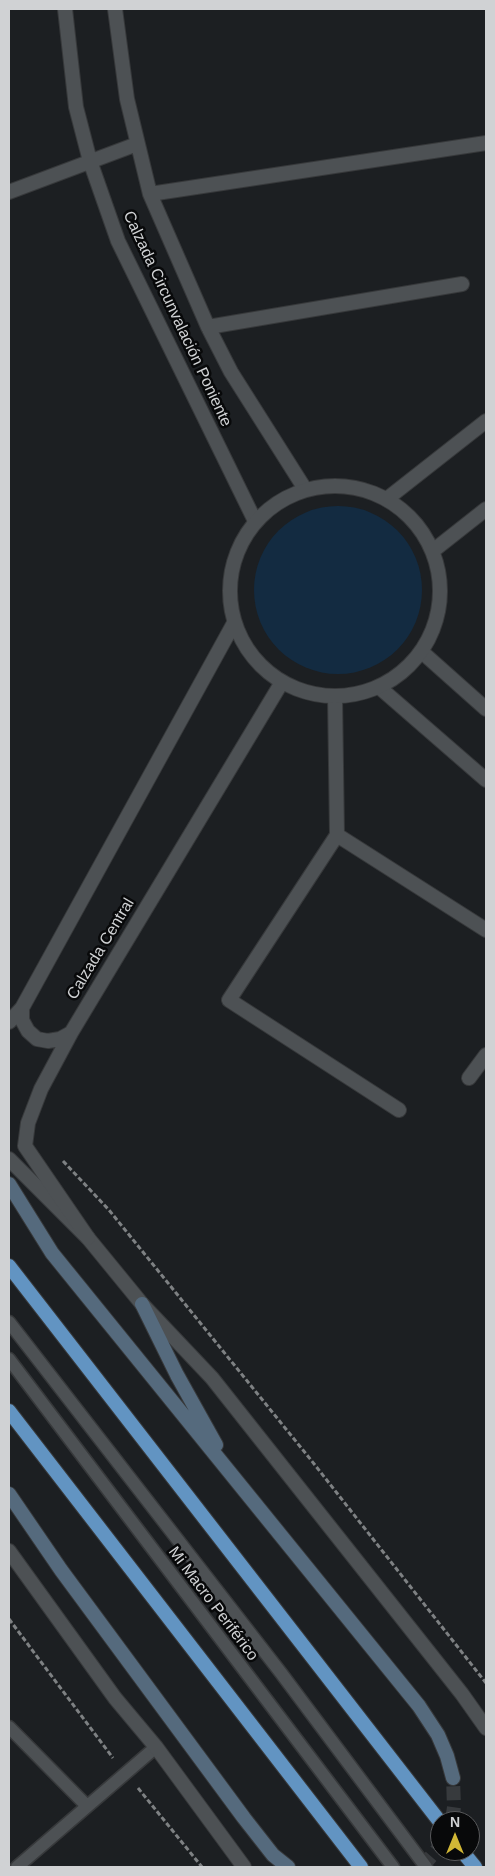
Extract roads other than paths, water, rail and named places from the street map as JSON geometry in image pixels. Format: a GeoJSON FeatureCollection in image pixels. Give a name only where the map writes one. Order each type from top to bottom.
{"type":"FeatureCollection","features":[{"type":"Feature","properties":{"kind":"highway"},"geometry":{"type":"LineString","coordinates":[[9,1266],[431,1811]]}},
{"type":"Feature","properties":{"kind":"highway"},"geometry":{"type":"LineString","coordinates":[[9,1411],[361,1867]]}},
{"type":"Feature","properties":{"kind":"main road"},"geometry":{"type":"LineString","coordinates":[[9,1184],[52,1253],[419,1706],[438,1735],[447,1756],[452,1778]]}},
{"type":"Feature","properties":{"kind":"main road"},"geometry":{"type":"LineString","coordinates":[[142,1304],[176,1375],[236,1480]]}},
{"type":"Feature","properties":{"kind":"main road"},"geometry":{"type":"LineString","coordinates":[[9,1494],[61,1570],[244,1818],[273,1856],[288,1867]]}},
{"type":"Feature","properties":{"kind":"street","name":"Calzada Circunvalación Poniente"},"geometry":{"type":"LineString","coordinates":[[65,9],[76,107],[90,161],[118,242],[255,521]]}},
{"type":"Feature","properties":{"kind":"street","name":"Calzada Circunvalación Poniente"},"geometry":{"type":"LineString","coordinates":[[115,9],[127,98],[150,194],[208,327],[232,372],[305,489]]}},
{"type":"Feature","properties":{"kind":"street"},"geometry":{"type":"LineString","coordinates":[[150,194],[486,143]]}},
{"type":"Feature","properties":{"kind":"street"},"geometry":{"type":"LineString","coordinates":[[9,192],[137,144]]}},
{"type":"Feature","properties":{"kind":"street"},"geometry":{"type":"LineString","coordinates":[[208,327],[462,284]]}},
{"type":"Feature","properties":{"kind":"street"},"geometry":{"type":"LineString","coordinates":[[388,498],[486,423]]}},
{"type":"Feature","properties":{"kind":"street"},"geometry":{"type":"LineString","coordinates":[[333,485],[362,488],[388,498],[415,520],[434,550],[442,585],[438,620],[422,652],[403,673],[378,687],[357,694],[335,696],[308,692],[282,682],[261,666],[245,646],[234,624],[229,588],[236,552],[255,521],[278,502],[305,489],[333,485]]}},
{"type":"Feature","properties":{"kind":"street"},"geometry":{"type":"LineString","coordinates":[[434,550],[486,509]]}},
{"type":"Feature","properties":{"kind":"street"},"geometry":{"type":"LineString","coordinates":[[9,1022],[22,1008],[234,624]]}},
{"type":"Feature","properties":{"kind":"street"},"geometry":{"type":"LineString","coordinates":[[422,652],[486,709]]}},
{"type":"Feature","properties":{"kind":"street","name":"Calzada Central"},"geometry":{"type":"LineString","coordinates":[[88,1238],[25,1146],[28,1123],[41,1089],[70,1033],[282,682]]}},
{"type":"Feature","properties":{"kind":"street"},"geometry":{"type":"LineString","coordinates":[[378,687],[486,780]]}},
{"type":"Feature","properties":{"kind":"street"},"geometry":{"type":"LineString","coordinates":[[335,696],[338,835],[229,1000],[399,1110]]}},
{"type":"Feature","properties":{"kind":"street"},"geometry":{"type":"LineString","coordinates":[[338,835],[486,930]]}},
{"type":"Feature","properties":{"kind":"street"},"geometry":{"type":"LineString","coordinates":[[22,1008],[22,1020],[28,1031],[37,1039],[48,1041],[60,1039],[70,1033]]}},
{"type":"Feature","properties":{"kind":"street"},"geometry":{"type":"LineString","coordinates":[[468,1078],[486,1055]]}},
{"type":"Feature","properties":{"kind":"street"},"geometry":{"type":"LineString","coordinates":[[9,1159],[88,1238],[142,1304],[212,1378],[462,1694],[486,1728]]}},
{"type":"Feature","properties":{"kind":"street"},"geometry":{"type":"LineString","coordinates":[[9,1551],[115,1698],[156,1748],[244,1867]]}},
{"type":"Feature","properties":{"kind":"lane"},"geometry":{"type":"LineString","coordinates":[[9,1322],[281,1672],[426,1867]]}},
{"type":"Feature","properties":{"kind":"lane","name":"Mi Macro Periférico"},"geometry":{"type":"LineString","coordinates":[[9,1359],[393,1867]]}},
{"type":"Feature","properties":{"kind":"lane"},"geometry":{"type":"LineString","coordinates":[[9,1727],[86,1806]]}},
{"type":"Feature","properties":{"kind":"lane"},"geometry":{"type":"LineString","coordinates":[[17,1867],[156,1748]]}},
{"type":"Feature","properties":{"kind":"tunnel"},"geometry":{"type":"LineString","coordinates":[[453,1778],[453,1811]]}},
{"type":"Feature","properties":{"kind":"tunnel"},"geometry":{"type":"LineString","coordinates":[[422,1867],[430,1858]]}}]}
